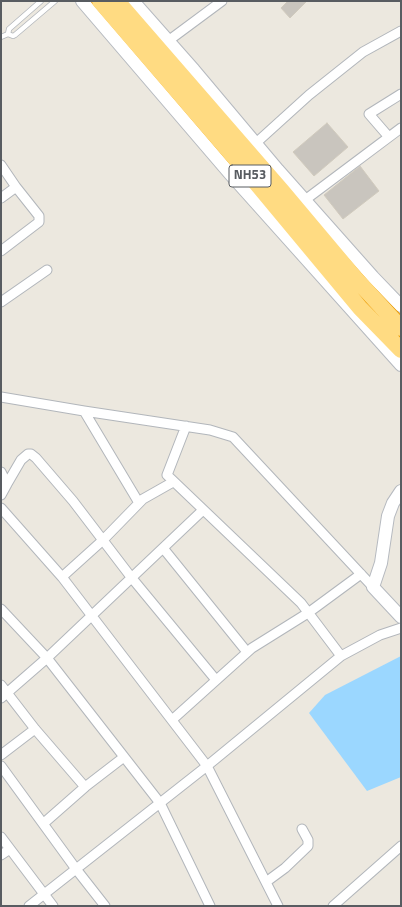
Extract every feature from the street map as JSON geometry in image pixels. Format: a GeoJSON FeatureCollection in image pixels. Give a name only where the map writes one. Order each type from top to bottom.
{"type":"FeatureCollection","features":[{"type":"Feature","properties":{"kind":"highway","name":"NH53"},"geometry":{"type":"LineString","coordinates":[[100,1],[237,160],[360,308],[401,350]]}},
{"type":"Feature","properties":{"kind":"highway","name":"NH53"},"geometry":{"type":"LineString","coordinates":[[117,1],[282,191],[355,278],[401,328]]}},
{"type":"Feature","properties":{"kind":"street"},"geometry":{"type":"LineString","coordinates":[[82,1],[231,175],[401,365]]}},
{"type":"Feature","properties":{"kind":"street"},"geometry":{"type":"LineString","coordinates":[[133,1],[305,200],[373,277],[401,306]]}},
{"type":"Feature","properties":{"kind":"street"},"geometry":{"type":"LineString","coordinates":[[168,41],[222,1]]}},
{"type":"Feature","properties":{"kind":"street"},"geometry":{"type":"LineString","coordinates":[[256,143],[309,95],[363,52],[401,31]]}},
{"type":"Feature","properties":{"kind":"street"},"geometry":{"type":"LineString","coordinates":[[388,136],[369,114],[401,94]]}},
{"type":"Feature","properties":{"kind":"street"},"geometry":{"type":"LineString","coordinates":[[305,200],[388,136],[401,128]]}},
{"type":"Feature","properties":{"kind":"street"},"geometry":{"type":"LineString","coordinates":[[1,165],[39,216],[40,222],[1,251]]}},
{"type":"Feature","properties":{"kind":"street"},"geometry":{"type":"LineString","coordinates":[[1,198],[16,187]]}},
{"type":"Feature","properties":{"kind":"street"},"geometry":{"type":"LineString","coordinates":[[1,302],[47,270]]}},
{"type":"Feature","properties":{"kind":"street"},"geometry":{"type":"LineString","coordinates":[[1,397],[210,430],[233,437],[401,617]]}},
{"type":"Feature","properties":{"kind":"street"},"geometry":{"type":"LineString","coordinates":[[84,411],[139,502]]}},
{"type":"Feature","properties":{"kind":"street"},"geometry":{"type":"LineString","coordinates":[[186,426],[167,475],[301,603],[341,656]]}},
{"type":"Feature","properties":{"kind":"street"},"geometry":{"type":"LineString","coordinates":[[1,495],[21,460],[28,454],[31,454],[36,458],[73,501],[132,577],[216,680]]}},
{"type":"Feature","properties":{"kind":"street"},"geometry":{"type":"LineString","coordinates":[[1,472],[7,484]]}},
{"type":"Feature","properties":{"kind":"street"},"geometry":{"type":"LineString","coordinates":[[62,577],[103,540],[139,502],[173,482]]}},
{"type":"Feature","properties":{"kind":"street"},"geometry":{"type":"LineString","coordinates":[[373,587],[381,563],[388,516],[393,503],[401,491]]}},
{"type":"Feature","properties":{"kind":"street"},"geometry":{"type":"LineString","coordinates":[[1,508],[62,577],[208,766],[278,906]]}},
{"type":"Feature","properties":{"kind":"street"},"geometry":{"type":"LineString","coordinates":[[4,696],[92,616],[203,510]]}},
{"type":"Feature","properties":{"kind":"street"},"geometry":{"type":"LineString","coordinates":[[163,548],[247,652]]}},
{"type":"Feature","properties":{"kind":"street"},"geometry":{"type":"LineString","coordinates":[[172,720],[247,652],[308,613],[361,574]]}},
{"type":"Feature","properties":{"kind":"street"},"geometry":{"type":"LineString","coordinates":[[1,609],[47,658],[160,803],[210,906]]}},
{"type":"Feature","properties":{"kind":"street"},"geometry":{"type":"LineString","coordinates":[[29,906],[208,766],[341,656],[380,635],[401,628]]}},
{"type":"Feature","properties":{"kind":"street"},"geometry":{"type":"LineString","coordinates":[[1,685],[4,696],[35,729],[85,787]]}},
{"type":"Feature","properties":{"kind":"street"},"geometry":{"type":"LineString","coordinates":[[1,755],[35,729]]}},
{"type":"Feature","properties":{"kind":"street"},"geometry":{"type":"LineString","coordinates":[[44,823],[85,787],[124,757]]}},
{"type":"Feature","properties":{"kind":"street"},"geometry":{"type":"LineString","coordinates":[[1,766],[44,823],[76,869],[105,906]]}},
{"type":"Feature","properties":{"kind":"street"},"geometry":{"type":"LineString","coordinates":[[266,882],[285,868],[308,846],[308,840],[302,829]]}},
{"type":"Feature","properties":{"kind":"street"},"geometry":{"type":"LineString","coordinates":[[1,837],[53,906]]}},
{"type":"Feature","properties":{"kind":"street"},"geometry":{"type":"LineString","coordinates":[[333,906],[401,846]]}},
{"type":"Feature","properties":{"kind":"street"},"geometry":{"type":"LineString","coordinates":[[1,855],[10,850]]}},
{"type":"Feature","properties":{"kind":"lane"},"geometry":{"type":"LineString","coordinates":[[8,34],[10,27],[41,1]]}},
{"type":"Feature","properties":{"kind":"lane"},"geometry":{"type":"LineString","coordinates":[[1,37],[8,34],[13,36],[15,35],[55,1]]}},
{"type":"Feature","properties":{"kind":"water"},"geometry":{"type":"Polygon","coordinates":[[[401,656],[401,777],[367,791],[309,713],[325,695],[401,656]]]}},
{"type":"Feature","properties":{"kind":"building"},"geometry":{"type":"Polygon","coordinates":[[[288,1],[307,1],[290,18],[281,8],[288,1]]]}},
{"type":"Feature","properties":{"kind":"building"},"geometry":{"type":"Polygon","coordinates":[[[327,123],[348,147],[314,176],[293,152],[327,123]]]}},
{"type":"Feature","properties":{"kind":"building"},"geometry":{"type":"Polygon","coordinates":[[[360,166],[379,191],[343,219],[324,195],[360,166]]]}}]}
